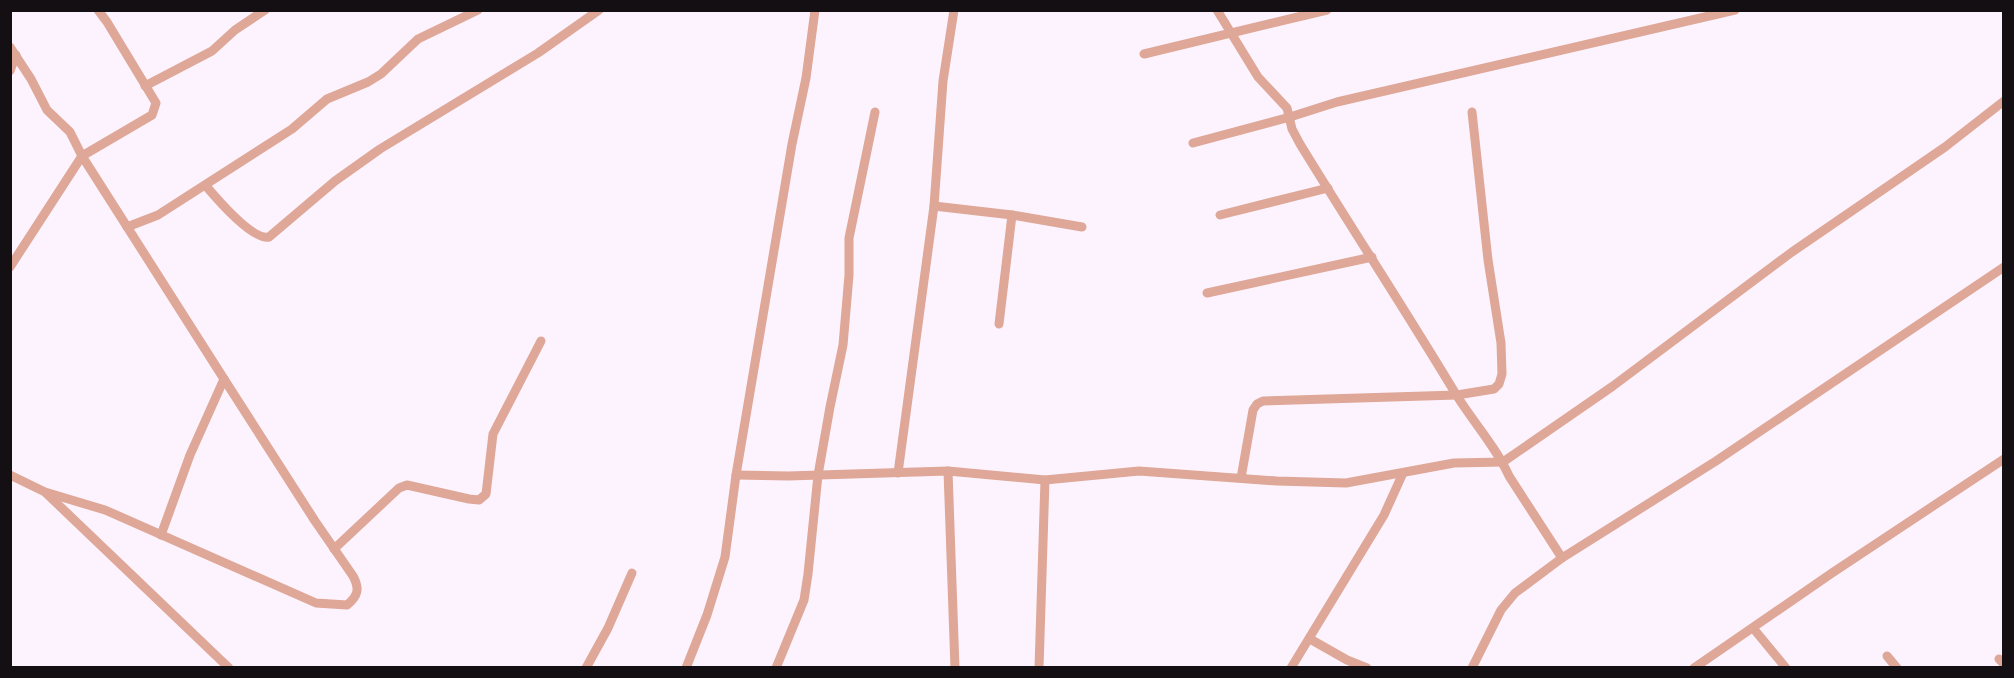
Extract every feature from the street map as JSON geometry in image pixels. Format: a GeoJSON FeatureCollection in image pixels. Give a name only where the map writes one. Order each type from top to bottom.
{"type":"FeatureCollection","features":[{"type":"Feature","properties":{"kind":"street"},"geometry":{"type":"LineString","coordinates":[[10,267],[82,156],[152,115],[156,103],[98,10]]}},
{"type":"Feature","properties":{"kind":"street"},"geometry":{"type":"LineString","coordinates":[[145,86],[212,51],[235,30],[265,10]]}},
{"type":"Feature","properties":{"kind":"street"},"geometry":{"type":"LineString","coordinates":[[127,227],[158,216],[292,129],[327,99],[381,74],[418,39],[467,12],[478,10]]}},
{"type":"Feature","properties":{"kind":"street"},"geometry":{"type":"LineString","coordinates":[[206,186],[233,215],[257,235],[264,238],[269,237],[335,181],[380,149],[538,52],[599,10]]}},
{"type":"Feature","properties":{"kind":"street"},"geometry":{"type":"LineString","coordinates":[[686,668],[707,615],[725,557],[736,475],[792,144],[806,78],[815,10]]}},
{"type":"Feature","properties":{"kind":"street"},"geometry":{"type":"LineString","coordinates":[[898,473],[934,206],[944,81],[954,10]]}},
{"type":"Feature","properties":{"kind":"street"},"geometry":{"type":"LineString","coordinates":[[1217,10],[1258,78],[1287,108],[1292,129],[1328,188],[1562,558]]}},
{"type":"Feature","properties":{"kind":"street"},"geometry":{"type":"LineString","coordinates":[[1144,54],[1327,10]]}},
{"type":"Feature","properties":{"kind":"street"},"geometry":{"type":"LineString","coordinates":[[1193,143],[1365,95],[1735,10]]}},
{"type":"Feature","properties":{"kind":"street"},"geometry":{"type":"LineString","coordinates":[[10,71],[13,51]]}},
{"type":"Feature","properties":{"kind":"street"},"geometry":{"type":"LineString","coordinates":[[10,475],[45,492],[105,510],[316,603],[347,605],[358,592],[357,584],[127,227],[82,156],[70,132],[47,110],[13,51]]}},
{"type":"Feature","properties":{"kind":"street"},"geometry":{"type":"LineString","coordinates":[[736,475],[948,471],[1045,480],[1139,471],[1346,483],[1454,463],[1503,462],[1613,386],[1792,252],[1945,147],[2004,101]]}},
{"type":"Feature","properties":{"kind":"street"},"geometry":{"type":"LineString","coordinates":[[776,668],[804,600],[818,475],[843,345],[849,238],[875,112]]}},
{"type":"Feature","properties":{"kind":"street"},"geometry":{"type":"LineString","coordinates":[[1241,478],[1253,410],[1263,401],[1457,395],[1494,389],[1498,384],[1502,374],[1501,343],[1488,260],[1472,112]]}},
{"type":"Feature","properties":{"kind":"street"},"geometry":{"type":"LineString","coordinates":[[1220,215],[1328,188]]}},
{"type":"Feature","properties":{"kind":"street"},"geometry":{"type":"LineString","coordinates":[[934,206],[1012,215],[1082,227]]}},
{"type":"Feature","properties":{"kind":"street"},"geometry":{"type":"LineString","coordinates":[[999,324],[1012,215]]}},
{"type":"Feature","properties":{"kind":"street"},"geometry":{"type":"LineString","coordinates":[[1207,293],[1372,257]]}},
{"type":"Feature","properties":{"kind":"street"},"geometry":{"type":"LineString","coordinates":[[1472,668],[1501,610],[1515,593],[1562,558],[1716,461],[2004,267]]}},
{"type":"Feature","properties":{"kind":"street"},"geometry":{"type":"LineString","coordinates":[[334,549],[399,488],[407,485],[469,499],[479,500],[486,494],[493,434],[541,341]]}},
{"type":"Feature","properties":{"kind":"street"},"geometry":{"type":"LineString","coordinates":[[161,535],[190,455],[224,379]]}},
{"type":"Feature","properties":{"kind":"street"},"geometry":{"type":"LineString","coordinates":[[1694,668],[2004,459]]}},
{"type":"Feature","properties":{"kind":"street"},"geometry":{"type":"LineString","coordinates":[[948,471],[955,668]]}},
{"type":"Feature","properties":{"kind":"street"},"geometry":{"type":"LineString","coordinates":[[1291,668],[1384,515],[1403,473]]}},
{"type":"Feature","properties":{"kind":"street"},"geometry":{"type":"LineString","coordinates":[[1039,668],[1045,480]]}},
{"type":"Feature","properties":{"kind":"street"},"geometry":{"type":"LineString","coordinates":[[45,492],[229,668]]}},
{"type":"Feature","properties":{"kind":"street"},"geometry":{"type":"LineString","coordinates":[[586,668],[608,628],[632,573]]}},
{"type":"Feature","properties":{"kind":"street"},"geometry":{"type":"LineString","coordinates":[[1753,628],[1786,668]]}},
{"type":"Feature","properties":{"kind":"street"},"geometry":{"type":"LineString","coordinates":[[1310,639],[1347,660],[1367,668]]}},
{"type":"Feature","properties":{"kind":"street"},"geometry":{"type":"LineString","coordinates":[[1887,656],[1898,668]]}}]}
